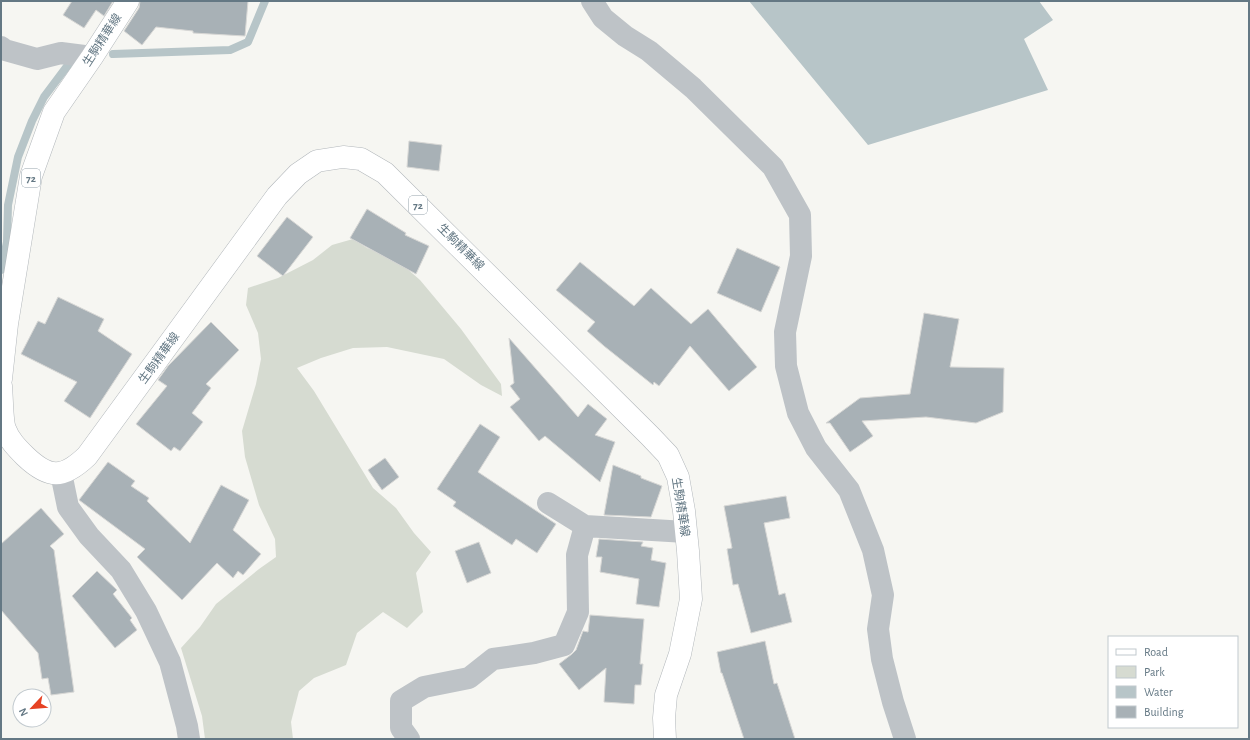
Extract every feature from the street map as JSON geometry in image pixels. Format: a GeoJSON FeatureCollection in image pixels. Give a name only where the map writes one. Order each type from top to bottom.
{"type":"FeatureCollection","features":[{"type":"Feature","properties":{"kind":"main road","name":"生駒精華線"},"geometry":{"type":"LineString","coordinates":[[1,378],[7,324],[31,176],[54,112],[128,1]]}},
{"type":"Feature","properties":{"kind":"main road","name":"生駒精華線"},"geometry":{"type":"LineString","coordinates":[[61,473],[76,466],[87,456],[277,196],[298,174],[316,161],[343,157],[361,159],[386,173],[668,455],[678,477],[686,532],[691,599],[680,654],[666,695],[664,718],[665,739]]}},
{"type":"Feature","properties":{"kind":"main road"},"geometry":{"type":"LineString","coordinates":[[1,386],[5,438],[45,472],[61,473]]}},
{"type":"Feature","properties":{"kind":"street"},"geometry":{"type":"LineString","coordinates":[[592,1],[603,18],[625,36],[649,51],[692,88],[773,167],[800,215],[801,256],[785,332],[786,366],[798,413],[816,448],[849,490],[873,550],[883,595],[878,629],[882,659],[893,702],[905,739]]}},
{"type":"Feature","properties":{"kind":"street"},"geometry":{"type":"LineString","coordinates":[[1,48],[37,59],[61,53],[92,57]]}},
{"type":"Feature","properties":{"kind":"street"},"geometry":{"type":"LineString","coordinates":[[61,473],[68,507],[89,536],[121,570],[146,611],[170,662],[189,739]]}},
{"type":"Feature","properties":{"kind":"street"},"geometry":{"type":"LineString","coordinates":[[548,503],[585,526],[686,532]]}},
{"type":"Feature","properties":{"kind":"street"},"geometry":{"type":"LineString","coordinates":[[409,739],[401,728],[400,701],[424,687],[469,678],[493,659],[534,653],[564,645],[578,612],[577,555],[585,526]]}},
{"type":"Feature","properties":{"kind":"green space"},"geometry":{"type":"Polygon","coordinates":[[[353,239],[367,248],[397,260],[420,280],[461,329],[501,384],[502,396],[481,385],[444,359],[387,347],[353,348],[321,358],[297,368],[314,391],[373,488],[396,508],[414,533],[431,552],[416,573],[423,612],[407,628],[383,612],[357,633],[346,665],[314,678],[299,691],[291,722],[293,739],[205,739],[202,716],[181,648],[200,627],[216,604],[276,557],[275,539],[259,505],[245,457],[242,431],[256,384],[261,359],[258,333],[246,305],[248,288],[278,278],[313,260],[332,245],[353,239]]]}},
{"type":"Feature","properties":{"kind":"water"},"geometry":{"type":"Polygon","coordinates":[[[749,1],[1039,1],[1053,20],[1024,39],[1048,90],[868,145],[749,1]]]}},
{"type":"Feature","properties":{"kind":"building"},"geometry":{"type":"Polygon","coordinates":[[[72,1],[113,1],[104,16],[96,10],[84,28],[63,15],[72,1]]]}},
{"type":"Feature","properties":{"kind":"building"},"geometry":{"type":"Polygon","coordinates":[[[140,1],[248,1],[245,36],[193,33],[193,31],[156,27],[142,45],[124,31],[139,8],[140,1]]]}},
{"type":"Feature","properties":{"kind":"building"},"geometry":{"type":"Polygon","coordinates":[[[409,141],[442,145],[439,171],[407,167],[409,141]]]}},
{"type":"Feature","properties":{"kind":"building"},"geometry":{"type":"Polygon","coordinates":[[[367,209],[406,233],[405,235],[429,246],[416,274],[350,238],[367,209]]]}},
{"type":"Feature","properties":{"kind":"building"},"geometry":{"type":"Polygon","coordinates":[[[287,217],[313,237],[283,276],[257,256],[287,217]]]}},
{"type":"Feature","properties":{"kind":"building"},"geometry":{"type":"Polygon","coordinates":[[[737,248],[780,267],[761,312],[717,293],[737,248]]]}},
{"type":"Feature","properties":{"kind":"building"},"geometry":{"type":"Polygon","coordinates":[[[580,262],[634,306],[651,288],[691,324],[708,309],[757,367],[729,391],[690,346],[659,386],[654,382],[653,385],[587,331],[595,322],[556,290],[580,262]]]}},
{"type":"Feature","properties":{"kind":"building"},"geometry":{"type":"Polygon","coordinates":[[[58,297],[104,319],[98,331],[132,354],[90,418],[64,401],[77,382],[21,354],[38,321],[45,324],[58,297]]]}},
{"type":"Feature","properties":{"kind":"building"},"geometry":{"type":"Polygon","coordinates":[[[924,313],[959,319],[950,367],[1004,368],[1003,412],[976,423],[926,417],[862,421],[873,436],[850,452],[830,423],[826,423],[860,398],[910,394],[924,313]]]}},
{"type":"Feature","properties":{"kind":"building"},"geometry":{"type":"Polygon","coordinates":[[[211,322],[239,350],[206,384],[211,388],[192,413],[203,422],[180,451],[174,447],[171,451],[136,424],[167,386],[158,380],[168,366],[211,322]]]}},
{"type":"Feature","properties":{"kind":"building"},"geometry":{"type":"Polygon","coordinates":[[[509,338],[578,417],[588,404],[607,419],[595,435],[615,442],[600,482],[545,436],[539,441],[510,407],[520,399],[510,386],[514,383],[509,338]]]}},
{"type":"Feature","properties":{"kind":"building"},"geometry":{"type":"Polygon","coordinates":[[[480,424],[500,437],[478,472],[556,524],[537,553],[516,539],[512,545],[453,506],[456,502],[437,489],[480,424]]]}},
{"type":"Feature","properties":{"kind":"building"},"geometry":{"type":"Polygon","coordinates":[[[385,458],[399,477],[382,490],[368,470],[385,458]]]}},
{"type":"Feature","properties":{"kind":"building"},"geometry":{"type":"Polygon","coordinates":[[[108,462],[135,481],[131,486],[149,498],[147,501],[190,543],[221,485],[249,500],[233,530],[261,554],[243,575],[238,571],[233,578],[217,563],[182,600],[137,557],[145,549],[79,500],[108,462]]]}},
{"type":"Feature","properties":{"kind":"building"},"geometry":{"type":"Polygon","coordinates":[[[613,465],[662,486],[651,517],[604,515],[613,465]]]}},
{"type":"Feature","properties":{"kind":"building"},"geometry":{"type":"Polygon","coordinates":[[[786,496],[790,518],[764,523],[779,595],[785,593],[792,622],[751,633],[738,584],[733,585],[727,549],[732,548],[724,506],[786,496]]]}},
{"type":"Feature","properties":{"kind":"building"},"geometry":{"type":"Polygon","coordinates":[[[41,508],[64,534],[50,546],[54,550],[74,692],[52,695],[52,688],[50,688],[48,678],[42,679],[38,653],[1,610],[1,544],[41,508]]]}},
{"type":"Feature","properties":{"kind":"building"},"geometry":{"type":"Polygon","coordinates":[[[599,539],[643,542],[641,546],[653,548],[651,560],[666,563],[659,607],[636,604],[639,579],[600,572],[602,557],[596,557],[599,539]]]}},
{"type":"Feature","properties":{"kind":"building"},"geometry":{"type":"Polygon","coordinates":[[[479,542],[491,573],[467,583],[455,551],[479,542]]]}},
{"type":"Feature","properties":{"kind":"building"},"geometry":{"type":"Polygon","coordinates":[[[97,571],[117,590],[113,594],[132,618],[130,620],[137,630],[115,648],[72,596],[97,571]]]}},
{"type":"Feature","properties":{"kind":"building"},"geometry":{"type":"Polygon","coordinates":[[[590,615],[644,619],[640,664],[643,664],[641,685],[635,685],[634,704],[604,702],[606,668],[579,690],[559,664],[576,650],[583,631],[588,632],[590,615]]]}},
{"type":"Feature","properties":{"kind":"building"},"geometry":{"type":"Polygon","coordinates":[[[765,641],[774,684],[777,683],[795,739],[744,739],[721,673],[717,652],[765,641]]]}},
{"type":"Feature","properties":{"kind":"waterway"},"geometry":{"type":"LineString","coordinates":[[113,54],[230,50],[248,42],[265,1]]}},
{"type":"Feature","properties":{"kind":"waterway"},"geometry":{"type":"LineString","coordinates":[[1,270],[7,242],[8,205],[18,157],[32,121],[44,97],[68,65]]}}]}
